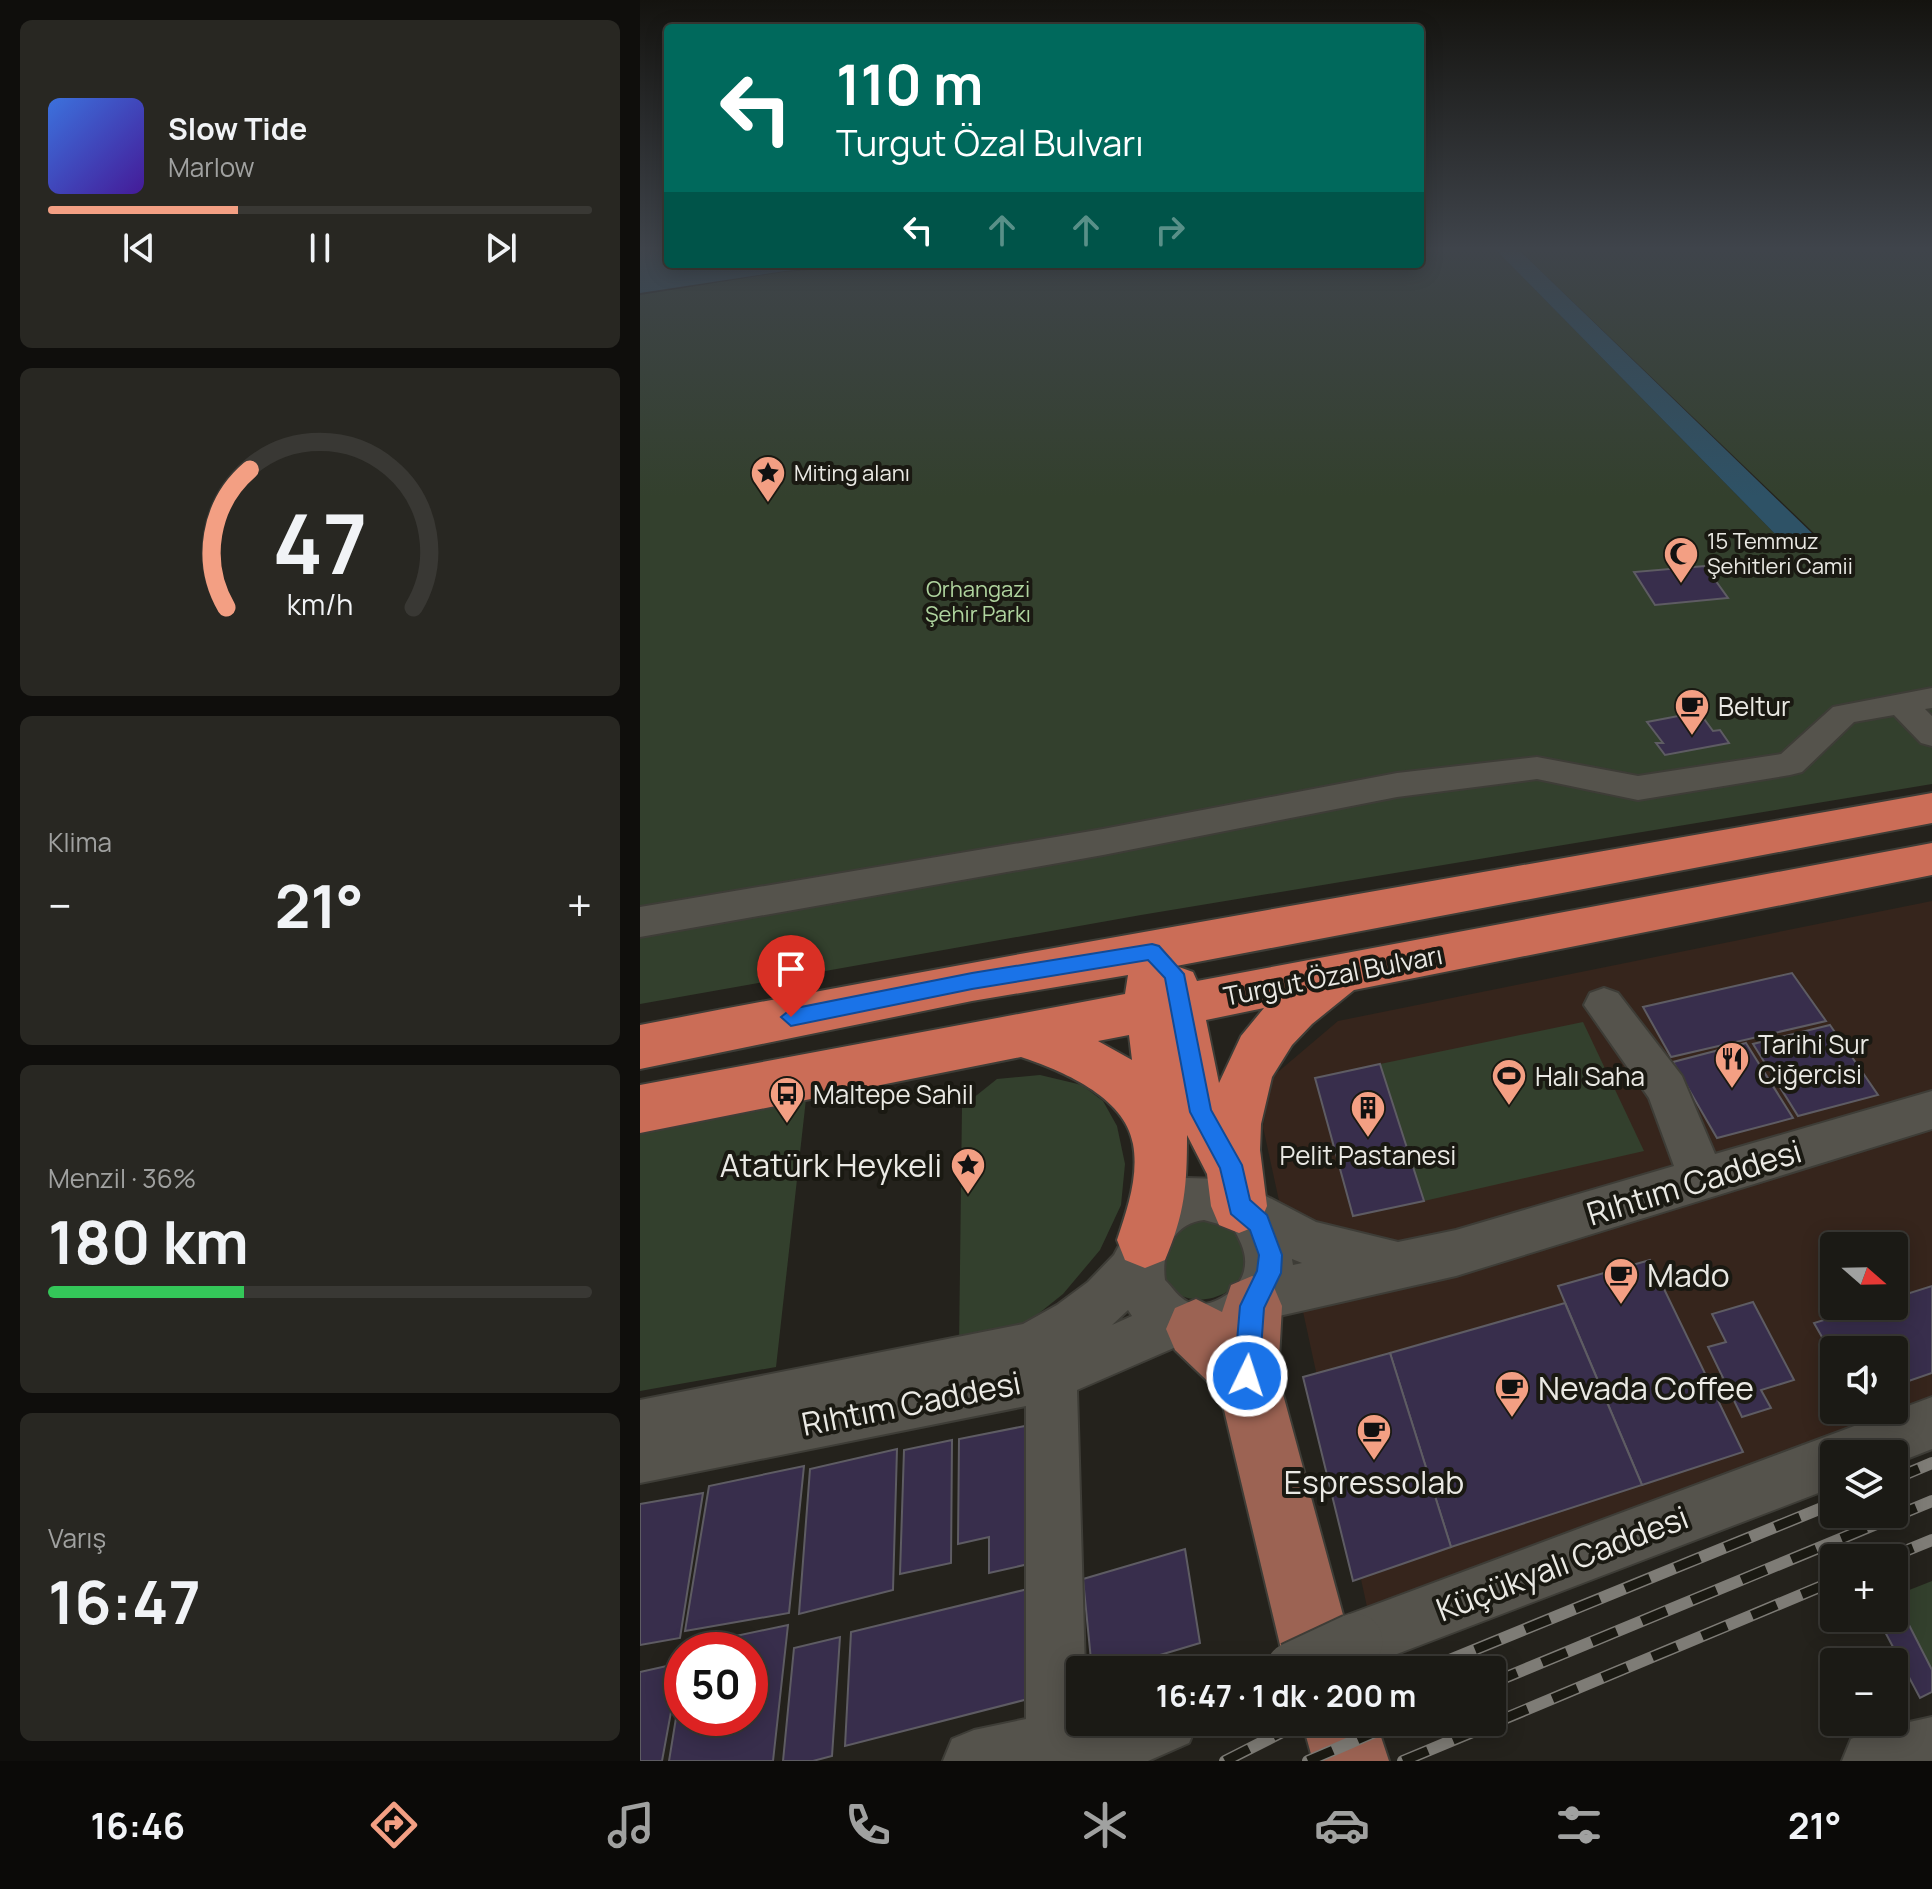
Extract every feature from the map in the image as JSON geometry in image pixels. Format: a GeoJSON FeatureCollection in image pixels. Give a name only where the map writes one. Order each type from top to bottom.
{"type":"FeatureCollection","features":[{"type":"Feature","properties":{"kind":"highway"},"geometry":{"type":"LineString","coordinates":[[640,1047],[972,981],[1152,952],[1932,808]]}},
{"type":"Feature","properties":{"kind":"highway","name":"Turgut Özal Bulvarı"},"geometry":{"type":"LineString","coordinates":[[640,1109],[1932,859]]}},
{"type":"Feature","properties":{"kind":"highway"},"geometry":{"type":"LineString","coordinates":[[1143,1248],[1159,1197],[1166,1007],[1174,974],[1152,952]]}},
{"type":"Feature","properties":{"kind":"highway"},"geometry":{"type":"LineString","coordinates":[[1239,1194],[1236,1113],[1251,1059],[1284,1019],[1320,986],[1375,967]]}},
{"type":"Feature","properties":{"kind":"highway"},"geometry":{"type":"LineString","coordinates":[[1166,1007],[1196,1101],[1239,1194]]}},
{"type":"Feature","properties":{"kind":"highway"},"geometry":{"type":"LineString","coordinates":[[1017,1034],[1058,1048],[1121,1082],[1138,1102],[1160,1140]]}},
{"type":"Feature","properties":{"kind":"main road"},"geometry":{"type":"LineString","coordinates":[[1255,1301],[1247,1376],[1319,1650]]}},
{"type":"Feature","properties":{"kind":"main road"},"geometry":{"type":"LineString","coordinates":[[1185,1326],[1247,1376]]}},
{"type":"Feature","properties":{"kind":"main road"},"geometry":{"type":"LineString","coordinates":[[1343,1736],[1351,1761]]}},
{"type":"Feature","properties":{"kind":"street"},"geometry":{"type":"LineString","coordinates":[[640,922],[1103,842],[1397,785],[1537,768],[1638,788],[1775,767],[1790,764],[1844,714],[1917,702],[1932,735]]}},
{"type":"Feature","properties":{"kind":"street"},"geometry":{"type":"LineString","coordinates":[[1604,1005],[1667,1089],[1688,1149],[1704,1178]]}},
{"type":"Feature","properties":{"kind":"street","name":"Rıhtım Caddesi"},"geometry":{"type":"LineString","coordinates":[[1255,1301],[1456,1253],[1932,1110]]}},
{"type":"Feature","properties":{"kind":"street"},"geometry":{"type":"LineString","coordinates":[[1239,1194],[1259,1223],[1270,1255],[1269,1273],[1255,1301],[1222,1327],[1185,1326],[1156,1310],[1144,1291],[1139,1270],[1143,1248],[1160,1217],[1194,1199],[1239,1194]]}},
{"type":"Feature","properties":{"kind":"street","name":"Rıhtım Caddesi"},"geometry":{"type":"LineString","coordinates":[[1239,1194],[1294,1236],[1356,1257],[1392,1261],[1456,1253]]}},
{"type":"Feature","properties":{"kind":"street","name":"Rıhtım Caddesi"},"geometry":{"type":"LineString","coordinates":[[640,1426],[1024,1349],[1048,1340],[1100,1303],[1133,1270],[1143,1248]]}},
{"type":"Feature","properties":{"kind":"street","name":"Rıhtım Caddesi"},"geometry":{"type":"LineString","coordinates":[[640,1457],[1051,1376],[1185,1326]]}},
{"type":"Feature","properties":{"kind":"street"},"geometry":{"type":"LineString","coordinates":[[1044,1752],[1051,1376]]}},
{"type":"Feature","properties":{"kind":"street"},"geometry":{"type":"LineString","coordinates":[[1887,1440],[1932,1423]]}},
{"type":"Feature","properties":{"kind":"street","name":"Küçükyalı Caddesi"},"geometry":{"type":"LineString","coordinates":[[1319,1650],[1820,1465]]}},
{"type":"Feature","properties":{"kind":"street"},"geometry":{"type":"LineString","coordinates":[[974,1761],[1044,1752],[1122,1736]]}},
{"type":"Feature","properties":{"kind":"street"},"geometry":{"type":"LineString","coordinates":[[1873,1761],[1932,1748]]}},
{"type":"Feature","properties":{"kind":"shaded area"},"geometry":{"type":"Polygon","coordinates":[[[1932,901],[1932,1407],[1908,1417],[1908,1336],[1820,1336],[1820,1424],[1889,1424],[1849,1440],[1820,1440],[1820,1452],[1372,1630],[1263,1127],[1272,1077],[1338,1021],[1932,901]]]}},
{"type":"Feature","properties":{"kind":"green space","name":"Orhangazi Şehir Parkı"},"geometry":{"type":"Polygon","coordinates":[[[640,332],[1577,332],[1782,541],[1816,535],[1605,332],[1932,332],[1932,784],[1141,915],[640,1004],[640,332]]]}},
{"type":"Feature","properties":{"kind":"green space","name":"Halı Saha"},"geometry":{"type":"Polygon","coordinates":[[[1583,1022],[1644,1151],[1424,1201],[1380,1064],[1583,1022]]]}},
{"type":"Feature","properties":{"kind":"green space"},"geometry":{"type":"Polygon","coordinates":[[[1040,1075],[1082,1085],[1103,1101],[1117,1126],[1125,1164],[1121,1205],[1100,1250],[1063,1294],[1023,1326],[959,1348],[962,1107],[997,1079],[1040,1075]]]}},
{"type":"Feature","properties":{"kind":"green space"},"geometry":{"type":"Polygon","coordinates":[[[806,1099],[776,1367],[640,1391],[640,1130],[806,1099]]]}},
{"type":"Feature","properties":{"kind":"green space"},"geometry":{"type":"Polygon","coordinates":[[[1215,1214],[1246,1240],[1245,1272],[1227,1292],[1201,1300],[1188,1298],[1168,1284],[1163,1270],[1165,1254],[1175,1227],[1215,1214]]]}},
{"type":"Feature","properties":{"kind":"green space"},"geometry":{"type":"Polygon","coordinates":[[[1932,1581],[1932,1670],[1908,1623],[1908,1590],[1932,1581]]]}},
{"type":"Feature","properties":{"kind":"water"},"geometry":{"type":"Polygon","coordinates":[[[1577,332],[1604,332],[1815,536],[1782,541],[1577,332]]]}},
{"type":"Feature","properties":{"kind":"building","name":"15 Temmuz Şehitleri Camii"},"geometry":{"type":"Polygon","coordinates":[[[1705,566],[1728,598],[1655,605],[1634,572],[1705,566]]]}},
{"type":"Feature","properties":{"kind":"building","name":"Beltur"},"geometry":{"type":"Polygon","coordinates":[[[1699,712],[1713,731],[1720,730],[1729,743],[1665,755],[1656,743],[1663,743],[1647,722],[1699,712]]]}},
{"type":"Feature","properties":{"kind":"building"},"geometry":{"type":"Polygon","coordinates":[[[1792,973],[1826,1021],[1671,1057],[1643,1007],[1792,973]]]}},
{"type":"Feature","properties":{"kind":"building"},"geometry":{"type":"Polygon","coordinates":[[[1830,1025],[1878,1095],[1798,1116],[1753,1044],[1830,1025]]]}},
{"type":"Feature","properties":{"kind":"building","name":"Tarihi Sur Ciğercisi"},"geometry":{"type":"Polygon","coordinates":[[[1746,1043],[1793,1118],[1717,1138],[1673,1062],[1746,1043]]]}},
{"type":"Feature","properties":{"kind":"building","name":"Pelit Pastanesi"},"geometry":{"type":"Polygon","coordinates":[[[1380,1064],[1424,1201],[1353,1216],[1315,1078],[1380,1064]]]}},
{"type":"Feature","properties":{"kind":"building"},"geometry":{"type":"Polygon","coordinates":[[[1650,1260],[1743,1452],[1642,1485],[1558,1286],[1650,1260]]]}},
{"type":"Feature","properties":{"kind":"building"},"geometry":{"type":"Polygon","coordinates":[[[1932,1286],[1932,1373],[1908,1381],[1908,1336],[1821,1336],[1814,1323],[1824,1320],[1908,1320],[1908,1294],[1932,1286]]]}},
{"type":"Feature","properties":{"kind":"building"},"geometry":{"type":"Polygon","coordinates":[[[1753,1302],[1794,1380],[1761,1390],[1771,1408],[1742,1417],[1708,1347],[1726,1342],[1712,1314],[1753,1302]]]}},
{"type":"Feature","properties":{"kind":"building","name":"Nevada Coffee"},"geometry":{"type":"Polygon","coordinates":[[[1565,1303],[1642,1485],[1451,1547],[1390,1353],[1565,1303]]]}},
{"type":"Feature","properties":{"kind":"building","name":"Espressolab"},"geometry":{"type":"Polygon","coordinates":[[[1390,1353],[1451,1547],[1353,1581],[1303,1377],[1390,1353]]]}},
{"type":"Feature","properties":{"kind":"building"},"geometry":{"type":"Polygon","coordinates":[[[1030,1425],[1033,1563],[989,1573],[989,1537],[958,1544],[959,1439],[1030,1425]]]}},
{"type":"Feature","properties":{"kind":"building"},"geometry":{"type":"Polygon","coordinates":[[[952,1440],[951,1563],[900,1574],[904,1450],[952,1440]]]}},
{"type":"Feature","properties":{"kind":"building"},"geometry":{"type":"Polygon","coordinates":[[[897,1449],[893,1590],[799,1614],[810,1469],[897,1449]]]}},
{"type":"Feature","properties":{"kind":"building"},"geometry":{"type":"Polygon","coordinates":[[[804,1466],[789,1613],[685,1631],[709,1486],[804,1466]]]}},
{"type":"Feature","properties":{"kind":"building"},"geometry":{"type":"Polygon","coordinates":[[[703,1493],[681,1632],[664,1632],[664,1641],[640,1645],[640,1504],[703,1493]]]}},
{"type":"Feature","properties":{"kind":"building"},"geometry":{"type":"Polygon","coordinates":[[[1185,1549],[1200,1643],[1157,1656],[1091,1656],[1083,1579],[1185,1549]]]}},
{"type":"Feature","properties":{"kind":"building"},"geometry":{"type":"Polygon","coordinates":[[[1032,1588],[1036,1697],[845,1746],[851,1632],[1032,1588]]]}},
{"type":"Feature","properties":{"kind":"building"},"geometry":{"type":"Polygon","coordinates":[[[1908,1623],[1932,1670],[1932,1692],[1920,1698],[1908,1675],[1908,1648],[1894,1648],[1885,1632],[1908,1632],[1908,1623]]]}},
{"type":"Feature","properties":{"kind":"building"},"geometry":{"type":"Polygon","coordinates":[[[788,1625],[773,1761],[669,1761],[673,1736],[768,1736],[768,1632],[755,1632],[788,1625]]]}},
{"type":"Feature","properties":{"kind":"building"},"geometry":{"type":"Polygon","coordinates":[[[840,1637],[832,1756],[813,1761],[783,1761],[794,1648],[840,1637]]]}},
{"type":"Feature","properties":{"kind":"building"},"geometry":{"type":"Polygon","coordinates":[[[664,1667],[664,1736],[667,1736],[662,1761],[640,1761],[640,1672],[664,1667]]]}},
{"type":"Feature","properties":{"kind":"railway"},"geometry":{"type":"LineString","coordinates":[[1908,1473],[1932,1463]]}},
{"type":"Feature","properties":{"kind":"railway"},"geometry":{"type":"LineString","coordinates":[[1506,1677],[1932,1501]]}},
{"type":"Feature","properties":{"kind":"railway"},"geometry":{"type":"LineString","coordinates":[[1459,1656],[1820,1509]]}},
{"type":"Feature","properties":{"kind":"railway"},"geometry":{"type":"LineString","coordinates":[[1908,1550],[1932,1540]]}},
{"type":"Feature","properties":{"kind":"railway"},"geometry":{"type":"LineString","coordinates":[[1403,1761],[1820,1587]]}},
{"type":"Feature","properties":{"kind":"railway"},"geometry":{"type":"LineString","coordinates":[[1225,1761],[1274,1736]]}},
{"type":"Feature","properties":{"kind":"railway"},"geometry":{"type":"LineString","coordinates":[[1308,1761],[1366,1736]]}},
{"type":"Feature","properties":{"kind":"place","name":"Miting alanı"},"geometry":{"type":"Point","coordinates":[768,504]}},
{"type":"Feature","properties":{"kind":"place","name":"15 Temmuz Şehitleri Camii"},"geometry":{"type":"Point","coordinates":[1681,585]}},
{"type":"Feature","properties":{"kind":"place","name":"Beltur"},"geometry":{"type":"Point","coordinates":[1692,737]}},
{"type":"Feature","properties":{"kind":"place","name":"Tarihi Sur Ciğercisi"},"geometry":{"type":"Point","coordinates":[1732,1090]}},
{"type":"Feature","properties":{"kind":"place","name":"Halı Saha"},"geometry":{"type":"Point","coordinates":[1509,1107]}},
{"type":"Feature","properties":{"kind":"place","name":"Maltepe Sahil"},"geometry":{"type":"Point","coordinates":[787,1125]}},
{"type":"Feature","properties":{"kind":"place","name":"Pelit Pastanesi"},"geometry":{"type":"Point","coordinates":[1368,1139]}},
{"type":"Feature","properties":{"kind":"place","name":"Atatürk Heykeli"},"geometry":{"type":"Point","coordinates":[968,1196]}},
{"type":"Feature","properties":{"kind":"place","name":"Mado"},"geometry":{"type":"Point","coordinates":[1621,1306]}},
{"type":"Feature","properties":{"kind":"place","name":"Nevada Coffee"},"geometry":{"type":"Point","coordinates":[1512,1419]}},
{"type":"Feature","properties":{"kind":"place","name":"Espressolab"},"geometry":{"type":"Point","coordinates":[1374,1462]}},
{"type":"Feature","properties":{"kind":"route"},"geometry":{"type":"LineString","coordinates":[[791,1017],[972,981],[1152,952],[1174,974],[1196,1101],[1231,1165],[1239,1206],[1259,1223],[1270,1255],[1269,1273],[1263,1290],[1252,1306],[1247,1376]]}}]}
